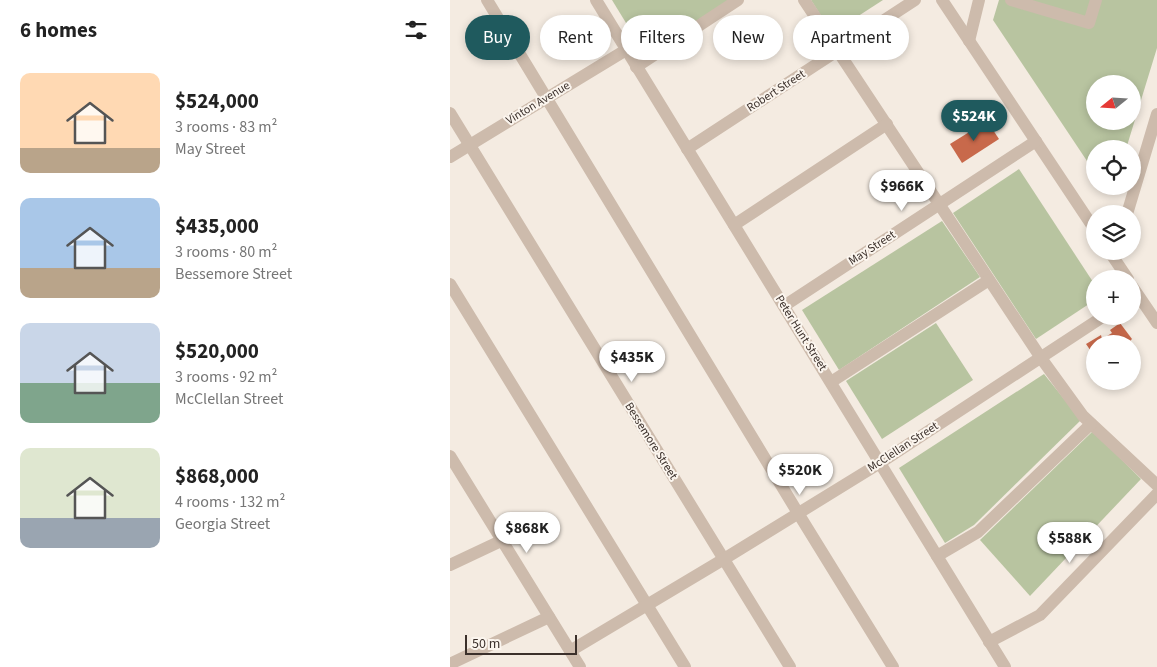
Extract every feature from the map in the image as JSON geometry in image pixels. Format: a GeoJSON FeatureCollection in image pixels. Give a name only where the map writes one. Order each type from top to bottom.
{"type":"FeatureCollection","features":[{"type":"Feature","properties":{"kind":"street"},"geometry":{"type":"LineString","coordinates":[[487,0],[893,667]]}},
{"type":"Feature","properties":{"kind":"street","name":"Peter Hunt Street"},"geometry":{"type":"LineString","coordinates":[[596,0],[621,42]]}},
{"type":"Feature","properties":{"kind":"street"},"geometry":{"type":"LineString","coordinates":[[636,66],[738,0]]}},
{"type":"Feature","properties":{"kind":"street"},"geometry":{"type":"LineString","coordinates":[[804,0],[814,15]]}},
{"type":"Feature","properties":{"kind":"street","name":"Robert Street"},"geometry":{"type":"LineString","coordinates":[[892,15],[915,0]]}},
{"type":"Feature","properties":{"kind":"street"},"geometry":{"type":"LineString","coordinates":[[942,0],[1086,216]]}},
{"type":"Feature","properties":{"kind":"street"},"geometry":{"type":"LineString","coordinates":[[969,41],[979,0]]}},
{"type":"Feature","properties":{"kind":"street"},"geometry":{"type":"LineString","coordinates":[[1012,0],[1088,24],[1096,0]]}},
{"type":"Feature","properties":{"kind":"street","name":"Vinton Avenue"},"geometry":{"type":"LineString","coordinates":[[450,157],[621,53]]}},
{"type":"Feature","properties":{"kind":"street","name":"Peter Hunt Street"},"geometry":{"type":"LineString","coordinates":[[632,60],[1005,667]]}},
{"type":"Feature","properties":{"kind":"street","name":"Robert Street"},"geometry":{"type":"LineString","coordinates":[[687,149],[823,60]]}},
{"type":"Feature","properties":{"kind":"street"},"geometry":{"type":"LineString","coordinates":[[844,60],[1041,358],[1083,416],[1157,485]]}},
{"type":"Feature","properties":{"kind":"street","name":"Bessemore Street"},"geometry":{"type":"LineString","coordinates":[[450,113],[790,667]]}},
{"type":"Feature","properties":{"kind":"street"},"geometry":{"type":"LineString","coordinates":[[1130,205],[1157,114]]}},
{"type":"Feature","properties":{"kind":"street"},"geometry":{"type":"LineString","coordinates":[[734,225],[886,124]]}},
{"type":"Feature","properties":{"kind":"street","name":"May Street"},"geometry":{"type":"LineString","coordinates":[[784,306],[1036,141]]}},
{"type":"Feature","properties":{"kind":"street"},"geometry":{"type":"LineString","coordinates":[[831,382],[989,280]]}},
{"type":"Feature","properties":{"kind":"street"},"geometry":{"type":"LineString","coordinates":[[450,284],[685,667]]}},
{"type":"Feature","properties":{"kind":"street"},"geometry":{"type":"LineString","coordinates":[[1141,301],[1157,322]]}},
{"type":"Feature","properties":{"kind":"street","name":"McClellan Street"},"geometry":{"type":"LineString","coordinates":[[570,651],[724,559],[880,462],[1090,325]]}},
{"type":"Feature","properties":{"kind":"street"},"geometry":{"type":"LineString","coordinates":[[937,556],[978,532],[1091,424]]}},
{"type":"Feature","properties":{"kind":"street"},"geometry":{"type":"LineString","coordinates":[[451,460],[503,540],[580,667]]}},
{"type":"Feature","properties":{"kind":"street"},"geometry":{"type":"LineString","coordinates":[[990,642],[1040,615],[1157,494]]}},
{"type":"Feature","properties":{"kind":"street"},"geometry":{"type":"LineString","coordinates":[[450,565],[503,540]]}},
{"type":"Feature","properties":{"kind":"street"},"geometry":{"type":"LineString","coordinates":[[450,664],[549,617]]}},
{"type":"Feature","properties":{"kind":"green space"},"geometry":{"type":"Polygon","coordinates":[[[612,0],[729,0],[703,17],[703,15],[621,15],[612,0]]]}},
{"type":"Feature","properties":{"kind":"green space"},"geometry":{"type":"Polygon","coordinates":[[[811,0],[883,0],[860,15],[821,15],[811,0]]]}},
{"type":"Feature","properties":{"kind":"green space"},"geometry":{"type":"Polygon","coordinates":[[[999,0],[1157,0],[1157,48],[1141,100],[1141,75],[1086,75],[1086,130],[1132,130],[1129,140],[1086,140],[1086,160],[993,20],[999,0]]]}},
{"type":"Feature","properties":{"kind":"green space"},"geometry":{"type":"Polygon","coordinates":[[[1019,169],[1086,271],[1086,306],[1036,339],[953,213],[1019,169]]]}},
{"type":"Feature","properties":{"kind":"green space"},"geometry":{"type":"Polygon","coordinates":[[[942,221],[980,277],[839,370],[802,310],[942,221]]]}},
{"type":"Feature","properties":{"kind":"green space"},"geometry":{"type":"Polygon","coordinates":[[[936,323],[973,380],[882,439],[846,381],[936,323]]]}},
{"type":"Feature","properties":{"kind":"green space"},"geometry":{"type":"Polygon","coordinates":[[[1044,374],[1081,420],[974,525],[945,543],[899,468],[1044,374]]]}},
{"type":"Feature","properties":{"kind":"green space"},"geometry":{"type":"Polygon","coordinates":[[[1093,431],[1141,479],[1030,596],[980,540],[1093,431]]]}},
{"type":"Feature","properties":{"kind":"building"},"geometry":{"type":"Polygon","coordinates":[[[987,121],[999,139],[962,163],[950,144],[987,121]]]}},
{"type":"Feature","properties":{"kind":"building"},"geometry":{"type":"Polygon","coordinates":[[[1117,325],[1122,325],[1129,335],[1109,335],[1112,333],[1110,330],[1117,325]]]}}]}
